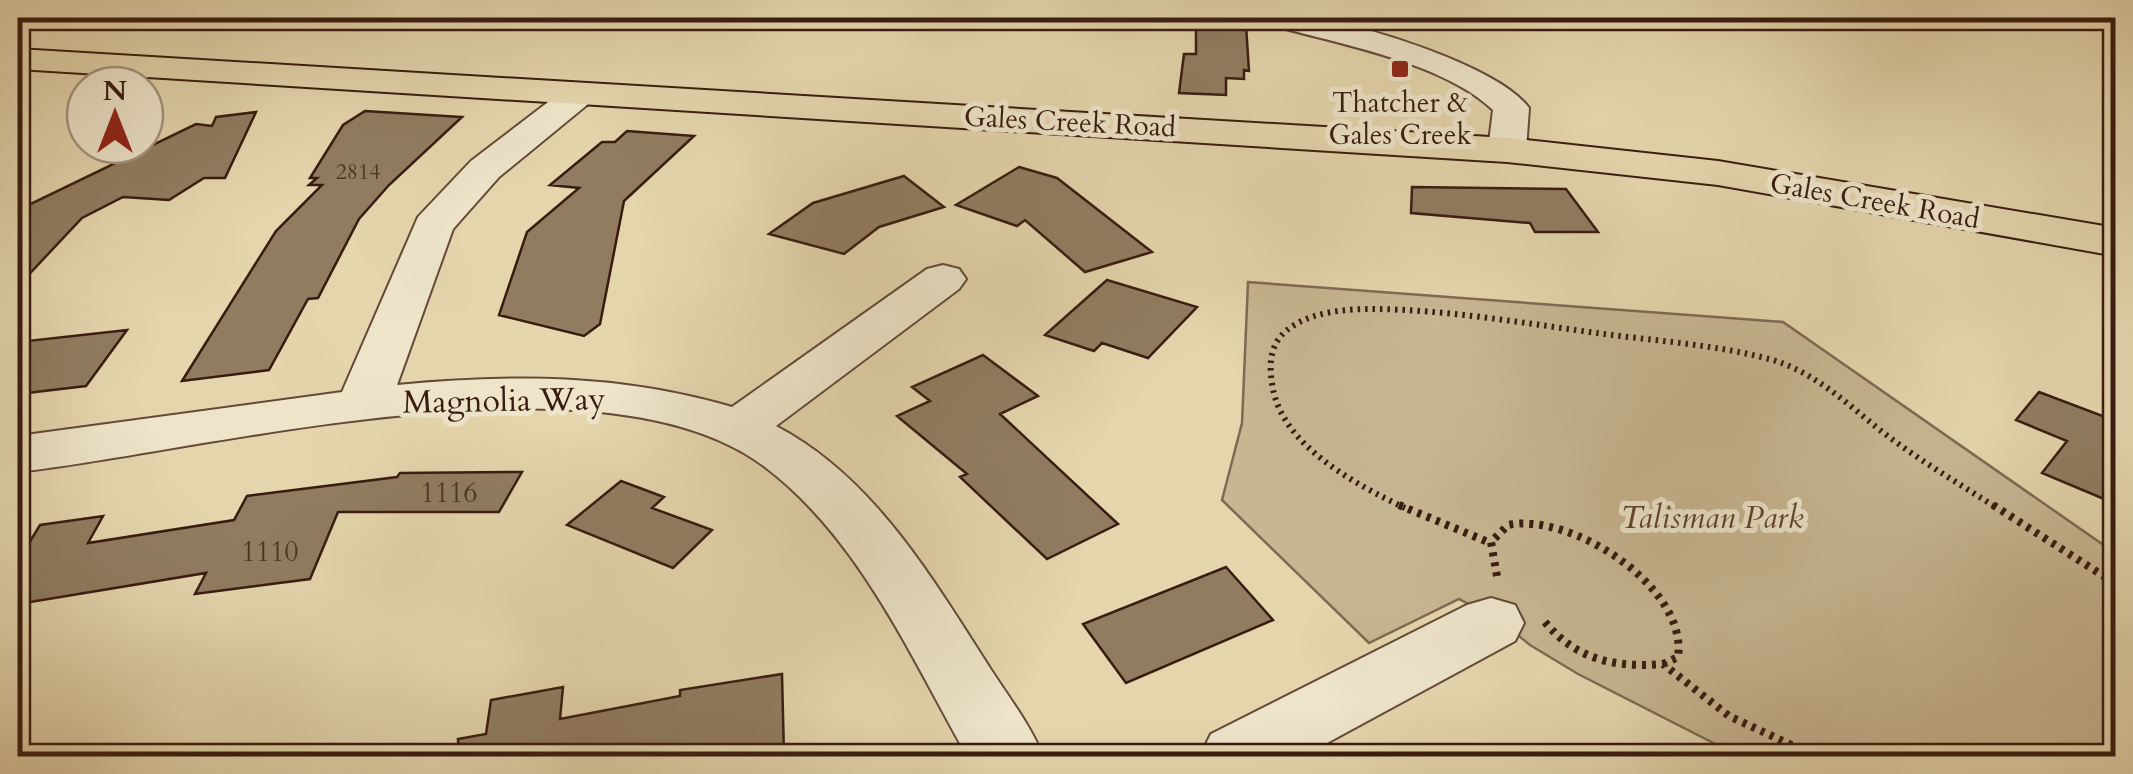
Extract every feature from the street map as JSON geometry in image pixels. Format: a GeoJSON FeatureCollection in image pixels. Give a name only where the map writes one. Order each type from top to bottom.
{"type":"FeatureCollection","features":[{"type":"Feature","properties":{"kind":"main road","name":"Gales Creek Road"},"geometry":{"type":"LineString","coordinates":[[18,59],[1507,150],[1718,173],[2116,242]]}},
{"type":"Feature","properties":{"kind":"street"},"geometry":{"type":"LineString","coordinates":[[1279,18],[1470,78],[1500,94],[1511,108],[1507,150]]}},
{"type":"Feature","properties":{"kind":"street"},"geometry":{"type":"LineString","coordinates":[[362,405],[433,226],[484,168],[581,93]]}},
{"type":"Feature","properties":{"kind":"street"},"geometry":{"type":"LineString","coordinates":[[740,426],[943,279]]}},
{"type":"Feature","properties":{"kind":"street","name":"Magnolia Way"},"geometry":{"type":"LineString","coordinates":[[18,454],[454,395],[619,397],[678,407],[740,426],[785,454],[864,530],[1006,756]]}},
{"type":"Feature","properties":{"kind":"street"},"geometry":{"type":"LineString","coordinates":[[1237,756],[1513,609]]}},
{"type":"Feature","properties":{"kind":"path"},"geometry":{"type":"LineString","coordinates":[[1488,542],[1372,492],[1298,432],[1279,411],[1271,392],[1272,346],[1282,334],[1301,321],[1330,313],[1407,312],[1581,328],[1744,353],[1782,363],[1812,378],[1904,447],[2116,584]]}},
{"type":"Feature","properties":{"kind":"path"},"geometry":{"type":"LineString","coordinates":[[1533,523],[1569,530],[1605,550],[1642,581],[1677,617],[1684,644],[1678,656],[1663,664],[1613,666],[1584,655],[1513,609],[1490,562],[1488,542],[1499,530],[1533,523]]}},
{"type":"Feature","properties":{"kind":"path"},"geometry":{"type":"LineString","coordinates":[[1663,664],[1728,716],[1815,756]]}},
{"type":"Feature","properties":{"kind":"green space","name":"Talisman Park"},"geometry":{"type":"Polygon","coordinates":[[[1248,282],[1783,322],[2115,553],[2115,756],[1739,756],[1578,674],[1530,645],[1503,623],[1459,599],[1369,643],[1222,500],[1242,423],[1248,282]]]}},
{"type":"Feature","properties":{"kind":"building"},"geometry":{"type":"Polygon","coordinates":[[[1196,24],[1246,25],[1249,71],[1244,70],[1244,79],[1226,78],[1226,95],[1179,93],[1184,54],[1196,54],[1196,24]]]}},
{"type":"Feature","properties":{"kind":"building"},"geometry":{"type":"Polygon","coordinates":[[[365,111],[462,117],[389,185],[359,219],[318,298],[308,299],[269,370],[182,381],[276,231],[322,185],[309,185],[317,178],[310,178],[343,125],[365,111]]]}},
{"type":"Feature","properties":{"kind":"building"},"geometry":{"type":"Polygon","coordinates":[[[256,112],[225,178],[204,178],[169,200],[123,197],[82,218],[18,286],[18,210],[111,165],[165,165],[165,139],[196,124],[212,126],[216,117],[256,112]]]}},
{"type":"Feature","properties":{"kind":"building"},"geometry":{"type":"Polygon","coordinates":[[[627,131],[694,136],[624,201],[600,324],[584,336],[499,315],[527,232],[579,188],[550,185],[602,142],[615,142],[627,131]]]}},
{"type":"Feature","properties":{"kind":"building"},"geometry":{"type":"Polygon","coordinates":[[[1019,167],[1057,178],[1152,252],[1085,272],[1025,220],[1017,226],[956,205],[1019,167]]]}},
{"type":"Feature","properties":{"kind":"building"},"geometry":{"type":"Polygon","coordinates":[[[904,176],[944,207],[879,227],[844,254],[769,234],[813,203],[904,176]]]}},
{"type":"Feature","properties":{"kind":"building"},"geometry":{"type":"Polygon","coordinates":[[[1412,187],[1566,189],[1598,232],[1535,232],[1530,223],[1411,213],[1412,187]]]}},
{"type":"Feature","properties":{"kind":"building"},"geometry":{"type":"Polygon","coordinates":[[[1107,280],[1197,307],[1148,358],[1102,343],[1094,351],[1045,335],[1107,280]]]}},
{"type":"Feature","properties":{"kind":"building"},"geometry":{"type":"Polygon","coordinates":[[[127,330],[86,386],[18,394],[18,342],[127,330]]]}},
{"type":"Feature","properties":{"kind":"building"},"geometry":{"type":"Polygon","coordinates":[[[983,355],[1038,396],[1000,414],[1118,524],[1047,559],[960,477],[967,474],[897,416],[930,401],[912,387],[983,355]]]}},
{"type":"Feature","properties":{"kind":"building"},"geometry":{"type":"Polygon","coordinates":[[[2039,392],[2116,421],[2116,504],[2042,473],[2067,441],[2016,420],[2039,392]]]}},
{"type":"Feature","properties":{"kind":"building"},"geometry":{"type":"Polygon","coordinates":[[[522,472],[499,512],[338,512],[310,579],[195,594],[206,573],[18,604],[18,561],[40,525],[103,516],[88,543],[234,520],[247,496],[397,477],[400,473],[522,472]]]}},
{"type":"Feature","properties":{"kind":"building"},"geometry":{"type":"Polygon","coordinates":[[[621,481],[664,497],[652,508],[712,530],[673,568],[567,525],[621,481]]]}},
{"type":"Feature","properties":{"kind":"building"},"geometry":{"type":"Polygon","coordinates":[[[1226,567],[1273,620],[1126,683],[1083,624],[1226,567]]]}},
{"type":"Feature","properties":{"kind":"building"},"geometry":{"type":"Polygon","coordinates":[[[782,674],[784,756],[459,756],[458,739],[486,734],[491,700],[563,687],[560,719],[680,696],[680,690],[782,674]]]}},
{"type":"Feature","properties":{"kind":"place","name":"Thatcher & Gales Creek"},"geometry":{"type":"Point","coordinates":[1400,69]}}]}
